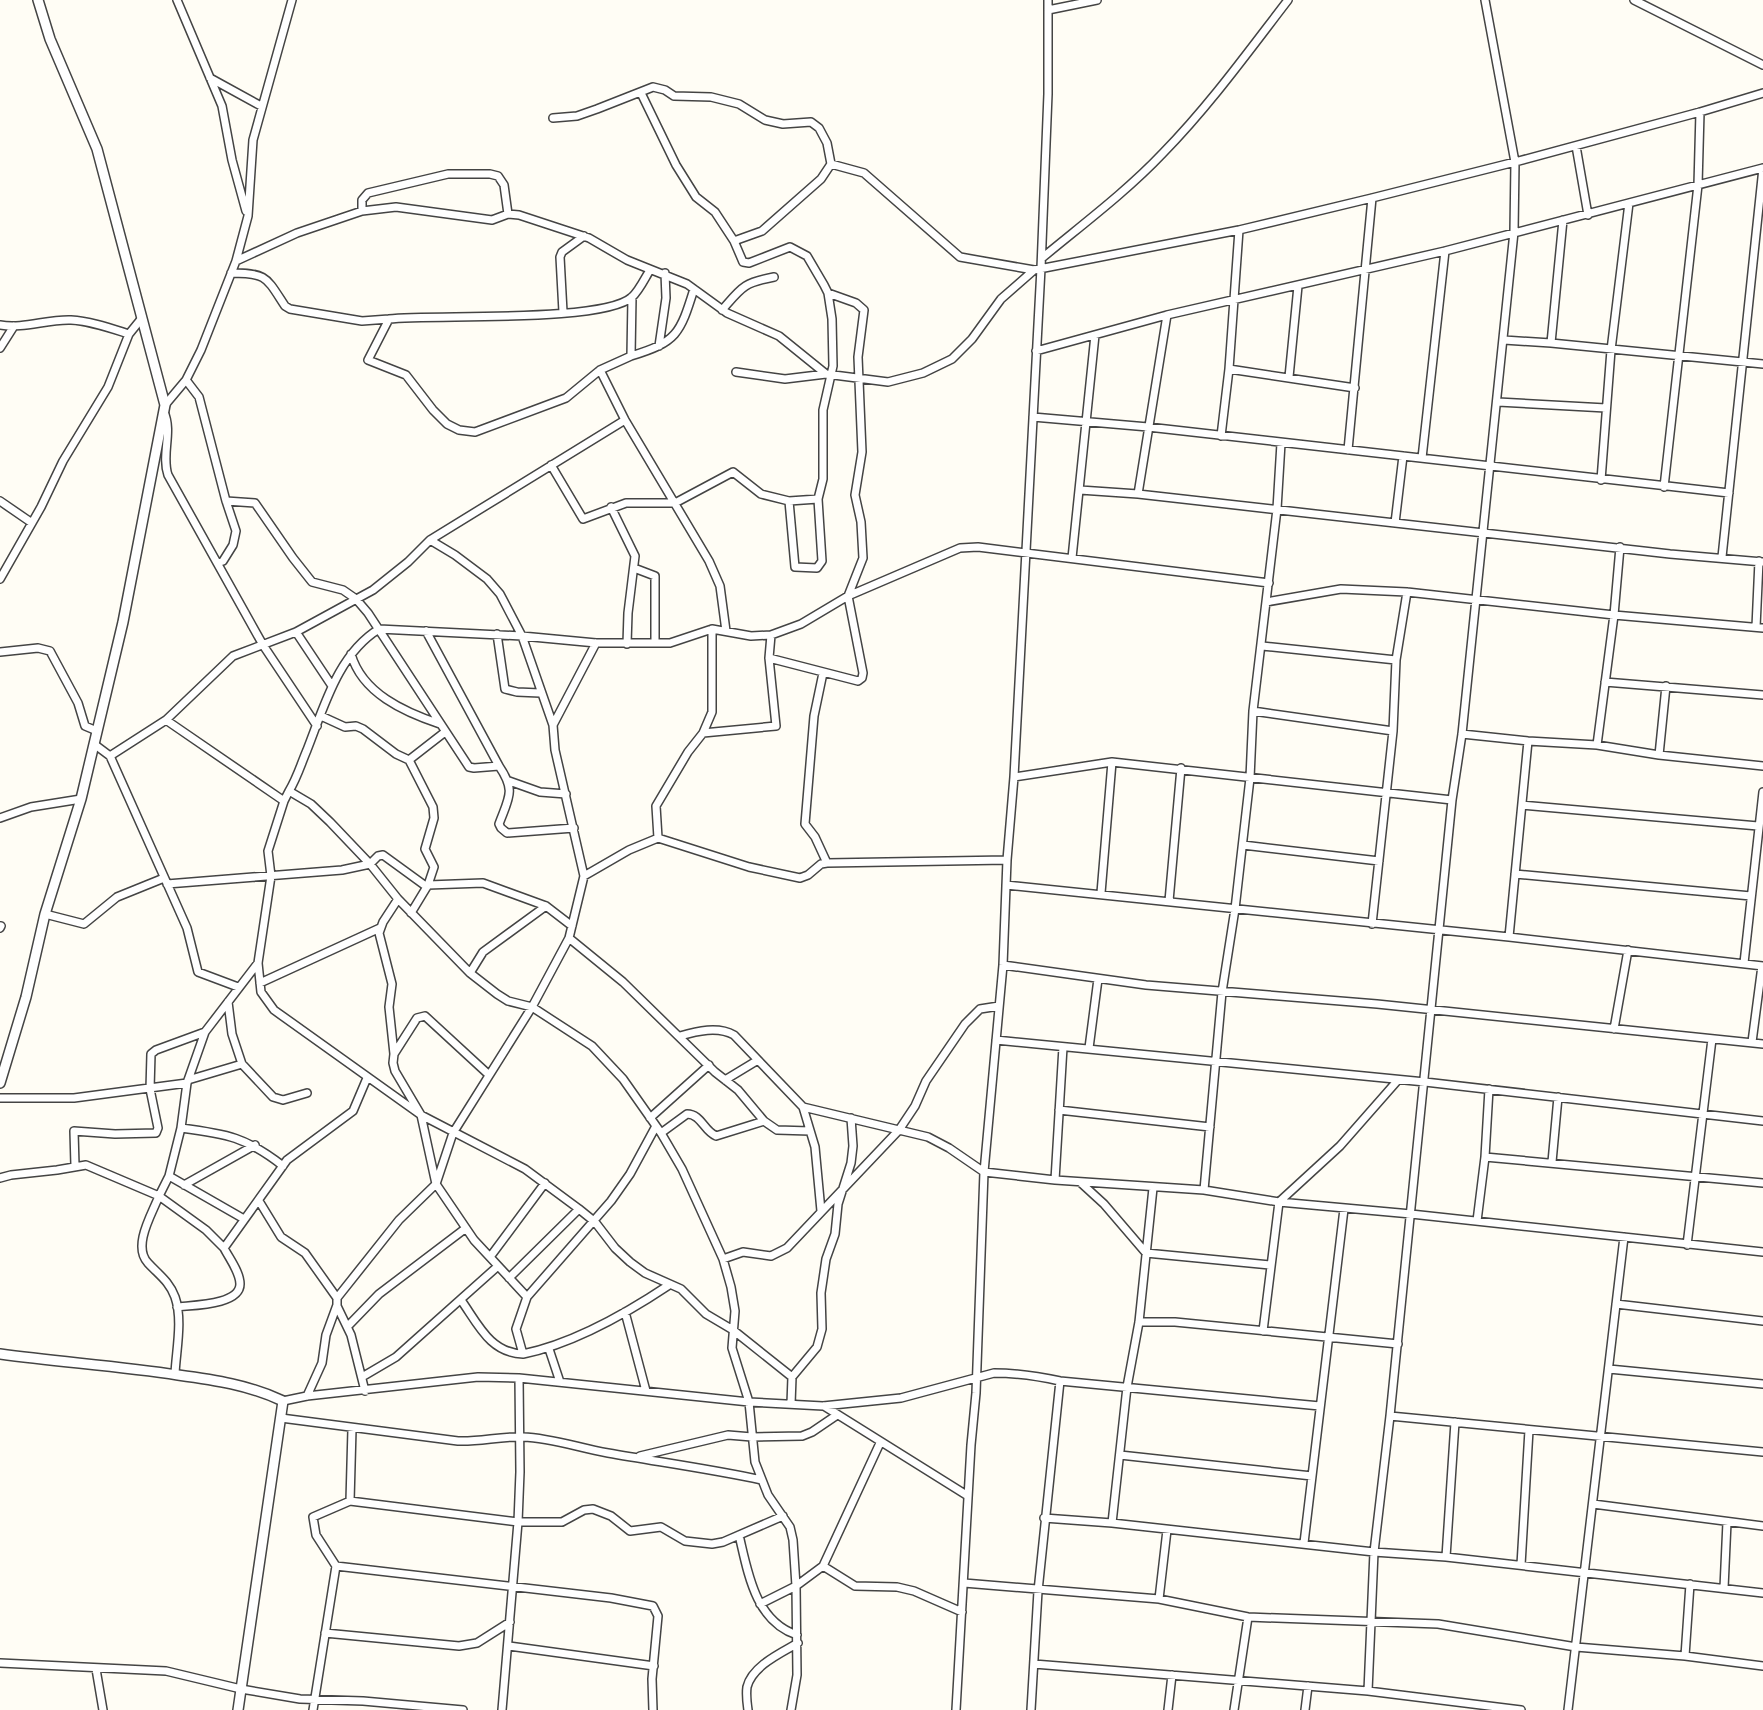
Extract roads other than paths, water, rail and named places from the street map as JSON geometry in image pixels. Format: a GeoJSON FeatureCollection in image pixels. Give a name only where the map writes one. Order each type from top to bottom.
{"type":"FeatureCollection","features":[{"type":"Feature","properties":{"kind":"street"},"geometry":{"type":"LineString","coordinates":[[38,0],[50,39],[97,149],[168,424],[165,467],[263,645],[317,726]]}},
{"type":"Feature","properties":{"kind":"street"},"geometry":{"type":"LineString","coordinates":[[177,0],[222,106],[230,151],[248,216]]}},
{"type":"Feature","properties":{"kind":"street"},"geometry":{"type":"LineString","coordinates":[[0,1083],[26,997],[45,914],[81,799],[123,622],[164,409],[186,380],[201,350],[236,261],[248,216],[253,140],[292,0]]}},
{"type":"Feature","properties":{"kind":"street"},"geometry":{"type":"LineString","coordinates":[[956,1710],[977,1378],[984,1172],[1003,965],[1007,860],[1014,778],[1036,351],[1037,270],[1041,258],[1048,94],[1048,0]]}},
{"type":"Feature","properties":{"kind":"street"},"geometry":{"type":"LineString","coordinates":[[1048,10],[1097,0]]}},
{"type":"Feature","properties":{"kind":"street"},"geometry":{"type":"LineString","coordinates":[[1041,258],[1120,194],[1161,155],[1203,110],[1288,0]]}},
{"type":"Feature","properties":{"kind":"street"},"geometry":{"type":"LineString","coordinates":[[1368,1691],[1374,1552],[1514,232],[1515,162],[1485,0]]}},
{"type":"Feature","properties":{"kind":"street"},"geometry":{"type":"LineString","coordinates":[[1634,0],[1763,65]]}},
{"type":"Feature","properties":{"kind":"street"},"geometry":{"type":"LineString","coordinates":[[209,78],[261,106]]}},
{"type":"Feature","properties":{"kind":"street"},"geometry":{"type":"LineString","coordinates":[[553,118],[577,116],[641,93],[653,86],[674,96],[711,97],[739,104],[765,120],[783,124],[811,122],[819,128],[827,143],[831,164],[821,180],[762,231],[734,241]]}},
{"type":"Feature","properties":{"kind":"street"},"geometry":{"type":"LineString","coordinates":[[641,93],[676,165],[696,197],[715,212],[745,263],[790,247],[807,256],[828,293],[834,343],[823,410],[823,479],[818,499],[822,561],[817,568],[795,567],[789,500]]}},
{"type":"Feature","properties":{"kind":"street"},"geometry":{"type":"LineString","coordinates":[[831,164],[864,173],[960,257],[1037,270],[1239,230],[1372,198],[1576,146],[1763,93]]}},
{"type":"Feature","properties":{"kind":"street"},"geometry":{"type":"LineString","coordinates":[[1664,487],[1698,185],[1700,112]]}},
{"type":"Feature","properties":{"kind":"street"},"geometry":{"type":"LineString","coordinates":[[1576,146],[1588,215]]}},
{"type":"Feature","properties":{"kind":"street"},"geometry":{"type":"LineString","coordinates":[[1036,351],[1167,315],[1445,251],[1763,168],[1722,557]]}},
{"type":"Feature","properties":{"kind":"street"},"geometry":{"type":"LineString","coordinates":[[362,211],[362,200],[369,193],[449,174],[491,174],[505,185],[508,214]]}},
{"type":"Feature","properties":{"kind":"street"},"geometry":{"type":"LineString","coordinates":[[1348,450],[1372,198]]}},
{"type":"Feature","properties":{"kind":"street"},"geometry":{"type":"LineString","coordinates":[[1601,480],[1611,350],[1629,203]]}},
{"type":"Feature","properties":{"kind":"street"},"geometry":{"type":"LineString","coordinates":[[236,261],[296,233],[362,211],[396,207],[492,220],[508,214],[537,220],[584,236],[608,251],[650,270],[665,273],[694,289],[722,310],[779,336],[829,374]]}},
{"type":"Feature","properties":{"kind":"street"},"geometry":{"type":"LineString","coordinates":[[1550,342],[1563,220]]}},
{"type":"Feature","properties":{"kind":"street"},"geometry":{"type":"LineString","coordinates":[[1221,436],[1229,369],[1239,230]]}},
{"type":"Feature","properties":{"kind":"street"},"geometry":{"type":"LineString","coordinates":[[563,312],[560,257],[562,252],[584,236]]}},
{"type":"Feature","properties":{"kind":"street"},"geometry":{"type":"LineString","coordinates":[[1422,458],[1445,251]]}},
{"type":"Feature","properties":{"kind":"street"},"geometry":{"type":"LineString","coordinates":[[231,273],[259,274],[266,278],[285,306],[290,309],[362,321],[594,310],[621,303],[632,297],[650,270]]}},
{"type":"Feature","properties":{"kind":"street"},"geometry":{"type":"LineString","coordinates":[[736,372],[785,379],[829,374],[888,382],[923,373],[951,359],[972,339],[1001,299],[1037,270]]}},
{"type":"Feature","properties":{"kind":"street"},"geometry":{"type":"LineString","coordinates":[[659,346],[666,298],[665,273]]}},
{"type":"Feature","properties":{"kind":"street"},"geometry":{"type":"LineString","coordinates":[[722,310],[742,286],[755,280],[774,277]]}},
{"type":"Feature","properties":{"kind":"street"},"geometry":{"type":"LineString","coordinates":[[1289,377],[1298,286]]}},
{"type":"Feature","properties":{"kind":"street"},"geometry":{"type":"LineString","coordinates":[[390,318],[368,360],[406,375],[447,424],[467,432],[475,432],[566,398],[600,370],[659,346],[674,337],[685,319],[694,289]]}},
{"type":"Feature","properties":{"kind":"street"},"geometry":{"type":"LineString","coordinates":[[769,658],[854,681],[862,678],[863,673],[857,631],[848,596],[863,558],[861,522],[855,495],[862,452],[858,356],[863,310],[856,303],[828,293]]}},
{"type":"Feature","properties":{"kind":"street"},"geometry":{"type":"LineString","coordinates":[[631,356],[632,297]]}},
{"type":"Feature","properties":{"kind":"street"},"geometry":{"type":"LineString","coordinates":[[1138,494],[1167,315]]}},
{"type":"Feature","properties":{"kind":"street"},"geometry":{"type":"LineString","coordinates":[[0,579],[63,460],[108,387],[129,334],[142,318]]}},
{"type":"Feature","properties":{"kind":"street"},"geometry":{"type":"LineString","coordinates":[[0,325],[69,320],[100,325],[129,334]]}},
{"type":"Feature","properties":{"kind":"street"},"geometry":{"type":"LineString","coordinates":[[0,348],[14,326]]}},
{"type":"Feature","properties":{"kind":"street"},"geometry":{"type":"LineString","coordinates":[[1072,558],[1095,335]]}},
{"type":"Feature","properties":{"kind":"street"},"geometry":{"type":"LineString","coordinates":[[1504,340],[1550,342],[1763,364]]}},
{"type":"Feature","properties":{"kind":"street"},"geometry":{"type":"LineString","coordinates":[[1229,369],[1355,388]]}},
{"type":"Feature","properties":{"kind":"street"},"geometry":{"type":"LineString","coordinates":[[600,370],[625,420],[709,561],[720,586],[726,631]]}},
{"type":"Feature","properties":{"kind":"street"},"geometry":{"type":"LineString","coordinates":[[186,380],[199,397],[236,531],[233,545],[223,561],[217,563]]}},
{"type":"Feature","properties":{"kind":"street"},"geometry":{"type":"LineString","coordinates":[[1497,402],[1606,408]]}},
{"type":"Feature","properties":{"kind":"street"},"geometry":{"type":"LineString","coordinates":[[1033,417],[1148,427],[1729,493]]}},
{"type":"Feature","properties":{"kind":"street"},"geometry":{"type":"LineString","coordinates":[[110,757],[166,720],[233,656],[296,632],[373,590],[430,540],[625,420]]}},
{"type":"Feature","properties":{"kind":"street"},"geometry":{"type":"LineString","coordinates":[[1204,1191],[1222,992],[1243,845],[1253,711],[1278,509],[1281,443]]}},
{"type":"Feature","properties":{"kind":"street"},"geometry":{"type":"LineString","coordinates":[[1395,523],[1403,456]]}},
{"type":"Feature","properties":{"kind":"street"},"geometry":{"type":"LineString","coordinates":[[551,465],[582,518],[626,503],[675,503],[733,472],[761,494],[789,500],[818,499]]}},
{"type":"Feature","properties":{"kind":"street"},"geometry":{"type":"LineString","coordinates":[[1080,490],[1138,494],[1761,562],[1759,627],[1614,615],[1407,592],[1341,589],[1266,602]]}},
{"type":"Feature","properties":{"kind":"street"},"geometry":{"type":"LineString","coordinates":[[0,501],[32,523]]}},
{"type":"Feature","properties":{"kind":"street"},"geometry":{"type":"LineString","coordinates":[[226,501],[255,503],[312,582],[343,590],[356,598],[469,766],[499,766]]}},
{"type":"Feature","properties":{"kind":"street"},"geometry":{"type":"LineString","coordinates":[[611,507],[635,556],[627,644]]}},
{"type":"Feature","properties":{"kind":"street"},"geometry":{"type":"LineString","coordinates":[[307,1396],[321,1363],[326,1335],[337,1301],[399,1220],[436,1184],[453,1133],[532,1007],[569,938],[584,876],[555,750],[552,725],[522,636],[500,594],[487,579],[430,540]]}},
{"type":"Feature","properties":{"kind":"street"},"geometry":{"type":"LineString","coordinates":[[792,1377],[733,1330],[706,1314],[681,1289],[645,1273],[630,1262],[595,1222],[545,1183],[525,1169],[421,1115],[274,1010],[264,1000],[258,963],[271,876],[268,851],[284,801],[332,686],[351,654],[363,639],[379,629],[497,634],[627,644],[670,643],[712,629],[751,636],[771,635],[801,624],[848,596],[960,548],[978,547],[1269,583]]}},
{"type":"Feature","properties":{"kind":"street"},"geometry":{"type":"LineString","coordinates":[[1597,745],[1620,547]]}},
{"type":"Feature","properties":{"kind":"street"},"geometry":{"type":"LineString","coordinates":[[634,568],[655,576],[655,642]]}},
{"type":"Feature","properties":{"kind":"street"},"geometry":{"type":"LineString","coordinates":[[1372,924],[1393,731],[1396,660],[1407,592]]}},
{"type":"Feature","properties":{"kind":"street"},"geometry":{"type":"LineString","coordinates":[[658,838],[656,806],[688,752],[703,733],[712,712],[712,629]]}},
{"type":"Feature","properties":{"kind":"street"},"geometry":{"type":"LineString","coordinates":[[426,631],[509,780],[510,796],[499,824],[503,831],[507,833],[574,828]]}},
{"type":"Feature","properties":{"kind":"street"},"geometry":{"type":"LineString","coordinates":[[296,632],[332,686]]}},
{"type":"Feature","properties":{"kind":"street"},"geometry":{"type":"LineString","coordinates":[[497,634],[505,689],[540,693]]}},
{"type":"Feature","properties":{"kind":"street"},"geometry":{"type":"LineString","coordinates":[[703,733],[776,726],[769,658],[771,635]]}},
{"type":"Feature","properties":{"kind":"street"},"geometry":{"type":"LineString","coordinates":[[552,725],[596,643]]}},
{"type":"Feature","properties":{"kind":"street"},"geometry":{"type":"LineString","coordinates":[[1262,646],[1396,660]]}},
{"type":"Feature","properties":{"kind":"street"},"geometry":{"type":"LineString","coordinates":[[0,652],[38,648],[50,652],[78,703],[85,726],[97,731]]}},
{"type":"Feature","properties":{"kind":"street"},"geometry":{"type":"LineString","coordinates":[[351,654],[360,677],[376,692],[413,713],[440,724]]}},
{"type":"Feature","properties":{"kind":"street"},"geometry":{"type":"LineString","coordinates":[[823,673],[814,716],[805,824],[815,837],[827,863]]}},
{"type":"Feature","properties":{"kind":"street"},"geometry":{"type":"LineString","coordinates":[[1605,682],[1763,695]]}},
{"type":"Feature","properties":{"kind":"street"},"geometry":{"type":"LineString","coordinates":[[1659,755],[1666,686]]}},
{"type":"Feature","properties":{"kind":"street"},"geometry":{"type":"LineString","coordinates":[[1253,711],[1393,731]]}},
{"type":"Feature","properties":{"kind":"street"},"geometry":{"type":"LineString","coordinates":[[321,716],[345,727],[356,726],[363,729],[396,754],[409,760],[434,813],[425,849],[434,867],[428,886],[411,913]]}},
{"type":"Feature","properties":{"kind":"street"},"geometry":{"type":"LineString","coordinates":[[166,720],[284,801]]}},
{"type":"Feature","properties":{"kind":"street"},"geometry":{"type":"LineString","coordinates":[[409,760],[445,732]]}},
{"type":"Feature","properties":{"kind":"street"},"geometry":{"type":"LineString","coordinates":[[1462,734],[1597,745],[1659,755],[1763,766]]}},
{"type":"Feature","properties":{"kind":"street"},"geometry":{"type":"LineString","coordinates":[[1509,937],[1528,741]]}},
{"type":"Feature","properties":{"kind":"street"},"geometry":{"type":"LineString","coordinates":[[94,744],[110,757],[187,928],[198,972],[238,987]]}},
{"type":"Feature","properties":{"kind":"street"},"geometry":{"type":"LineString","coordinates":[[1014,778],[1112,762],[1452,800]]}},
{"type":"Feature","properties":{"kind":"street"},"geometry":{"type":"LineString","coordinates":[[1101,893],[1112,762]]}},
{"type":"Feature","properties":{"kind":"street"},"geometry":{"type":"LineString","coordinates":[[1169,901],[1181,768]]}},
{"type":"Feature","properties":{"kind":"street"},"geometry":{"type":"LineString","coordinates":[[509,780],[540,792],[566,794]]}},
{"type":"Feature","properties":{"kind":"street"},"geometry":{"type":"LineString","coordinates":[[289,791],[321,813],[370,864],[411,913],[470,973],[508,1001],[532,1007],[592,1046],[623,1079],[659,1129],[682,1169],[723,1259],[733,1300],[732,1348],[749,1402],[755,1462],[775,1506],[790,1527],[793,1540],[797,1675],[791,1710]]}},
{"type":"Feature","properties":{"kind":"street"},"geometry":{"type":"LineString","coordinates":[[1744,963],[1763,792]]}},
{"type":"Feature","properties":{"kind":"street"},"geometry":{"type":"LineString","coordinates":[[0,818],[31,807],[81,799]]}},
{"type":"Feature","properties":{"kind":"street"},"geometry":{"type":"LineString","coordinates":[[1522,805],[1758,827]]}},
{"type":"Feature","properties":{"kind":"street"},"geometry":{"type":"LineString","coordinates":[[584,876],[629,850],[658,838],[749,867],[800,878],[827,863],[1007,860]]}},
{"type":"Feature","properties":{"kind":"street"},"geometry":{"type":"LineString","coordinates":[[1243,845],[1379,861]]}},
{"type":"Feature","properties":{"kind":"street"},"geometry":{"type":"LineString","coordinates":[[45,914],[84,924],[117,897],[166,881],[342,870],[370,864],[378,856],[387,856],[428,886],[483,883],[546,906],[572,926]]}},
{"type":"Feature","properties":{"kind":"street"},"geometry":{"type":"LineString","coordinates":[[1515,874],[1751,896]]}},
{"type":"Feature","properties":{"kind":"street"},"geometry":{"type":"LineString","coordinates":[[1006,885],[1101,893],[1763,966],[1752,1042]]}},
{"type":"Feature","properties":{"kind":"street"},"geometry":{"type":"LineString","coordinates":[[260,983],[380,928],[398,899]]}},
{"type":"Feature","properties":{"kind":"street"},"geometry":{"type":"LineString","coordinates":[[470,973],[479,956],[489,947],[546,906]]}},
{"type":"Feature","properties":{"kind":"street"},"geometry":{"type":"LineString","coordinates":[[380,928],[382,948],[392,984],[389,1007],[396,1071],[421,1115],[436,1184],[466,1228],[527,1297]]}},
{"type":"Feature","properties":{"kind":"street"},"geometry":{"type":"LineString","coordinates":[[569,938],[624,982],[746,1098],[764,1121],[777,1130],[810,1131]]}},
{"type":"Feature","properties":{"kind":"street"},"geometry":{"type":"LineString","coordinates":[[1614,1029],[1628,950]]}},
{"type":"Feature","properties":{"kind":"street"},"geometry":{"type":"LineString","coordinates":[[175,1374],[177,1307],[164,1277],[144,1258],[142,1242],[169,1176],[181,1128],[188,1081],[205,1032],[258,963]]}},
{"type":"Feature","properties":{"kind":"street"},"geometry":{"type":"LineString","coordinates":[[1003,965],[1098,979],[1222,992],[1763,1044]]}},
{"type":"Feature","properties":{"kind":"street"},"geometry":{"type":"LineString","coordinates":[[1089,1048],[1098,979]]}},
{"type":"Feature","properties":{"kind":"street"},"geometry":{"type":"LineString","coordinates":[[228,1002],[232,1034],[242,1064],[277,1100],[307,1093]]}},
{"type":"Feature","properties":{"kind":"street"},"geometry":{"type":"LineString","coordinates":[[723,1259],[743,1252],[771,1256],[787,1248],[900,1130],[926,1082],[965,1024],[981,1009],[999,1006]]}},
{"type":"Feature","properties":{"kind":"street"},"geometry":{"type":"LineString","coordinates":[[394,1054],[417,1018],[425,1016],[488,1074]]}},
{"type":"Feature","properties":{"kind":"street"},"geometry":{"type":"LineString","coordinates":[[680,1036],[704,1031],[729,1032],[803,1107],[815,1147],[821,1210]]}},
{"type":"Feature","properties":{"kind":"street"},"geometry":{"type":"LineString","coordinates":[[75,1167],[74,1131],[156,1133],[158,1128],[150,1088],[152,1052],[205,1032]]}},
{"type":"Feature","properties":{"kind":"street"},"geometry":{"type":"LineString","coordinates":[[1687,1245],[1712,1039]]}},
{"type":"Feature","properties":{"kind":"street"},"geometry":{"type":"LineString","coordinates":[[996,1040],[1425,1082],[1763,1121]]}},
{"type":"Feature","properties":{"kind":"street"},"geometry":{"type":"LineString","coordinates":[[1055,1180],[1062,1047]]}},
{"type":"Feature","properties":{"kind":"street"},"geometry":{"type":"LineString","coordinates":[[725,1080],[758,1060]]}},
{"type":"Feature","properties":{"kind":"street"},"geometry":{"type":"LineString","coordinates":[[0,1098],[74,1098],[150,1088],[188,1081],[242,1064]]}},
{"type":"Feature","properties":{"kind":"street"},"geometry":{"type":"LineString","coordinates":[[650,1118],[709,1065]]}},
{"type":"Feature","properties":{"kind":"street"},"geometry":{"type":"LineString","coordinates":[[223,1248],[292,1155],[353,1111],[367,1077]]}},
{"type":"Feature","properties":{"kind":"street"},"geometry":{"type":"LineString","coordinates":[[1263,1331],[1279,1202],[1340,1146],[1398,1080]]}},
{"type":"Feature","properties":{"kind":"street"},"geometry":{"type":"LineString","coordinates":[[1477,1221],[1485,1157],[1489,1089]]}},
{"type":"Feature","properties":{"kind":"street"},"geometry":{"type":"LineString","coordinates":[[1552,1162],[1558,1097]]}},
{"type":"Feature","properties":{"kind":"street"},"geometry":{"type":"LineString","coordinates":[[803,1107],[928,1137],[984,1172],[1204,1191],[1279,1202],[1411,1213],[1763,1252]]}},
{"type":"Feature","properties":{"kind":"street"},"geometry":{"type":"LineString","coordinates":[[1059,1110],[1210,1127]]}},
{"type":"Feature","properties":{"kind":"street"},"geometry":{"type":"LineString","coordinates":[[523,1354],[516,1329],[527,1297],[595,1222],[659,1129],[687,1114],[695,1115],[711,1134],[716,1136],[764,1121]]}},
{"type":"Feature","properties":{"kind":"street"},"geometry":{"type":"LineString","coordinates":[[791,1404],[792,1377],[817,1346],[822,1329],[820,1305],[823,1275],[835,1234],[838,1204],[853,1146],[851,1118]]}},
{"type":"Feature","properties":{"kind":"street"},"geometry":{"type":"LineString","coordinates":[[181,1128],[223,1133],[255,1145],[283,1166]]}},
{"type":"Feature","properties":{"kind":"street"},"geometry":{"type":"LineString","coordinates":[[184,1185],[255,1145]]}},
{"type":"Feature","properties":{"kind":"street"},"geometry":{"type":"LineString","coordinates":[[1485,1157],[1763,1183]]}},
{"type":"Feature","properties":{"kind":"street"},"geometry":{"type":"LineString","coordinates":[[0,1178],[94,1166],[159,1196],[206,1230],[223,1248],[238,1276],[238,1293],[233,1298],[177,1307]]}},
{"type":"Feature","properties":{"kind":"street"},"geometry":{"type":"LineString","coordinates":[[169,1176],[244,1219]]}},
{"type":"Feature","properties":{"kind":"street"},"geometry":{"type":"LineString","coordinates":[[1080,1182],[1104,1204],[1146,1253],[1270,1265]]}},
{"type":"Feature","properties":{"kind":"street"},"geometry":{"type":"LineString","coordinates":[[490,1257],[545,1183]]}},
{"type":"Feature","properties":{"kind":"street"},"geometry":{"type":"LineString","coordinates":[[1112,1523],[1126,1387],[1139,1322],[1153,1188]]}},
{"type":"Feature","properties":{"kind":"street"},"geometry":{"type":"LineString","coordinates":[[259,1201],[281,1237],[304,1253],[337,1301],[348,1326],[365,1391]]}},
{"type":"Feature","properties":{"kind":"street"},"geometry":{"type":"LineString","coordinates":[[509,1278],[579,1209]]}},
{"type":"Feature","properties":{"kind":"street"},"geometry":{"type":"LineString","coordinates":[[1304,1543],[1344,1209]]}},
{"type":"Feature","properties":{"kind":"street"},"geometry":{"type":"LineString","coordinates":[[348,1326],[379,1294],[466,1228]]}},
{"type":"Feature","properties":{"kind":"street"},"geometry":{"type":"LineString","coordinates":[[1568,1710],[1624,1237]]}},
{"type":"Feature","properties":{"kind":"street"},"geometry":{"type":"LineString","coordinates":[[362,1377],[396,1357],[498,1266]]}},
{"type":"Feature","properties":{"kind":"street"},"geometry":{"type":"LineString","coordinates":[[461,1300],[492,1343],[509,1354],[523,1354],[549,1349],[625,1312],[669,1285]]}},
{"type":"Feature","properties":{"kind":"street"},"geometry":{"type":"LineString","coordinates":[[1616,1304],[1763,1321]]}},
{"type":"Feature","properties":{"kind":"street"},"geometry":{"type":"LineString","coordinates":[[625,1312],[646,1391]]}},
{"type":"Feature","properties":{"kind":"street"},"geometry":{"type":"LineString","coordinates":[[1139,1322],[1175,1322],[1398,1344]]}},
{"type":"Feature","properties":{"kind":"street"},"geometry":{"type":"LineString","coordinates":[[549,1349],[560,1382]]}},
{"type":"Feature","properties":{"kind":"street"},"geometry":{"type":"LineString","coordinates":[[0,1354],[175,1374],[237,1384],[283,1401],[478,1377],[519,1378],[749,1402],[823,1406],[901,1398],[994,1373],[1024,1373],[1060,1381],[1320,1406]]}},
{"type":"Feature","properties":{"kind":"street"},"geometry":{"type":"LineString","coordinates":[[1609,1369],[1763,1384]]}},
{"type":"Feature","properties":{"kind":"street"},"geometry":{"type":"LineString","coordinates":[[502,1710],[518,1522],[519,1378]]}},
{"type":"Feature","properties":{"kind":"street"},"geometry":{"type":"LineString","coordinates":[[1031,1710],[1044,1518],[1060,1381]]}},
{"type":"Feature","properties":{"kind":"street"},"geometry":{"type":"LineString","coordinates":[[238,1710],[283,1401]]}},
{"type":"Feature","properties":{"kind":"street"},"geometry":{"type":"LineString","coordinates":[[823,1406],[968,1496]]}},
{"type":"Feature","properties":{"kind":"street"},"geometry":{"type":"LineString","coordinates":[[635,1457],[728,1435],[803,1436],[837,1415]]}},
{"type":"Feature","properties":{"kind":"street"},"geometry":{"type":"LineString","coordinates":[[1390,1416],[1763,1452]]}},
{"type":"Feature","properties":{"kind":"street"},"geometry":{"type":"LineString","coordinates":[[281,1418],[352,1429],[473,1442],[519,1436],[554,1440],[762,1480]]}},
{"type":"Feature","properties":{"kind":"street"},"geometry":{"type":"LineString","coordinates":[[1446,1557],[1455,1422]]}},
{"type":"Feature","properties":{"kind":"street"},"geometry":{"type":"LineString","coordinates":[[350,1500],[352,1429]]}},
{"type":"Feature","properties":{"kind":"street"},"geometry":{"type":"LineString","coordinates":[[1521,1565],[1529,1430]]}},
{"type":"Feature","properties":{"kind":"street"},"geometry":{"type":"LineString","coordinates":[[760,1604],[796,1586],[823,1566],[880,1443]]}},
{"type":"Feature","properties":{"kind":"street"},"geometry":{"type":"LineString","coordinates":[[1120,1455],[1312,1476]]}},
{"type":"Feature","properties":{"kind":"street"},"geometry":{"type":"LineString","coordinates":[[313,1710],[336,1566],[316,1535],[313,1517],[350,1500],[518,1522],[562,1522],[584,1510],[593,1509],[611,1516],[630,1531],[661,1527],[685,1541],[712,1544],[783,1517]]}},
{"type":"Feature","properties":{"kind":"street"},"geometry":{"type":"LineString","coordinates":[[1592,1504],[1763,1526]]}},
{"type":"Feature","properties":{"kind":"street"},"geometry":{"type":"LineString","coordinates":[[1044,1518],[1446,1557],[1763,1593]]}},
{"type":"Feature","properties":{"kind":"street"},"geometry":{"type":"LineString","coordinates":[[1724,1588],[1727,1522]]}},
{"type":"Feature","properties":{"kind":"street"},"geometry":{"type":"LineString","coordinates":[[1159,1599],[1167,1530]]}},
{"type":"Feature","properties":{"kind":"street"},"geometry":{"type":"LineString","coordinates":[[739,1535],[752,1587],[760,1604],[778,1625],[797,1639]]}},
{"type":"Feature","properties":{"kind":"street"},"geometry":{"type":"LineString","coordinates":[[336,1566],[649,1604],[658,1616],[653,1710]]}},
{"type":"Feature","properties":{"kind":"street"},"geometry":{"type":"LineString","coordinates":[[823,1566],[855,1586],[897,1587],[914,1591],[962,1612]]}},
{"type":"Feature","properties":{"kind":"street"},"geometry":{"type":"LineString","coordinates":[[964,1583],[1159,1599],[1248,1617],[1464,1627],[1576,1647],[1763,1666]]}},
{"type":"Feature","properties":{"kind":"street"},"geometry":{"type":"LineString","coordinates":[[1685,1656],[1690,1584]]}},
{"type":"Feature","properties":{"kind":"street"},"geometry":{"type":"LineString","coordinates":[[1234,1710],[1248,1617]]}},
{"type":"Feature","properties":{"kind":"street"},"geometry":{"type":"LineString","coordinates":[[324,1633],[459,1646],[477,1643],[510,1622]]}},
{"type":"Feature","properties":{"kind":"street"},"geometry":{"type":"LineString","coordinates":[[748,1710],[747,1688],[751,1677],[797,1639]]}},
{"type":"Feature","properties":{"kind":"street"},"geometry":{"type":"LineString","coordinates":[[509,1646],[654,1666]]}},
{"type":"Feature","properties":{"kind":"street"},"geometry":{"type":"LineString","coordinates":[[0,1663],[166,1671],[241,1689],[314,1700],[363,1701],[463,1710]]}},
{"type":"Feature","properties":{"kind":"street"},"geometry":{"type":"LineString","coordinates":[[1034,1664],[1368,1691],[1521,1710]]}},
{"type":"Feature","properties":{"kind":"street"},"geometry":{"type":"LineString","coordinates":[[96,1669],[103,1710]]}},
{"type":"Feature","properties":{"kind":"street"},"geometry":{"type":"LineString","coordinates":[[1168,1710],[1171,1675]]}},
{"type":"Feature","properties":{"kind":"street"},"geometry":{"type":"LineString","coordinates":[[1306,1710],[1308,1686]]}}]}
